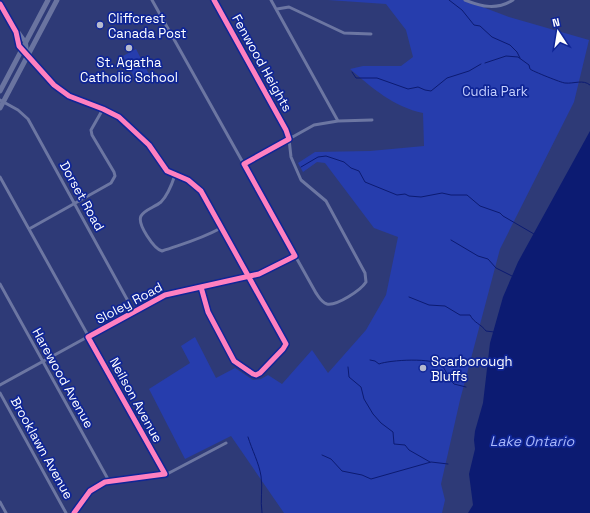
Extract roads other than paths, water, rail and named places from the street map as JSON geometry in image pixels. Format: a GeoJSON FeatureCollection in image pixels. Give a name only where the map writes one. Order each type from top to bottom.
{"type":"FeatureCollection","features":[{"type":"Feature","properties":{"kind":"main road"},"geometry":{"type":"LineString","coordinates":[[0,91],[48,0]]}},
{"type":"Feature","properties":{"kind":"main road"},"geometry":{"type":"LineString","coordinates":[[0,108],[2,101],[57,0]]}},
{"type":"Feature","properties":{"kind":"street"},"geometry":{"type":"LineString","coordinates":[[152,0],[295,256]]}},
{"type":"Feature","properties":{"kind":"street","name":"Fenwood Heights"},"geometry":{"type":"LineString","coordinates":[[214,0],[283,122],[288,138],[291,157],[301,180],[326,201],[362,267],[366,276],[366,282],[357,292],[332,304],[327,304],[319,298],[295,256]]}},
{"type":"Feature","properties":{"kind":"street"},"geometry":{"type":"LineString","coordinates":[[271,0],[338,121]]}},
{"type":"Feature","properties":{"kind":"street"},"geometry":{"type":"LineString","coordinates":[[465,0],[488,7],[505,4],[513,0]]}},
{"type":"Feature","properties":{"kind":"street"},"geometry":{"type":"LineString","coordinates":[[0,4],[16,32],[19,33],[26,43],[27,54]]}},
{"type":"Feature","properties":{"kind":"street"},"geometry":{"type":"LineString","coordinates":[[277,9],[289,7],[344,33],[371,34]]}},
{"type":"Feature","properties":{"kind":"street"},"geometry":{"type":"LineString","coordinates":[[16,32],[16,37],[22,49],[44,75],[58,88],[75,99],[103,109],[125,122],[149,146],[168,171],[195,184],[286,346],[265,369],[256,375],[234,361],[208,312],[201,287]]}},
{"type":"Feature","properties":{"kind":"street","name":"Dorset Road"},"geometry":{"type":"LineString","coordinates":[[2,101],[20,111],[28,119],[134,312]]}},
{"type":"Feature","properties":{"kind":"street"},"geometry":{"type":"LineString","coordinates":[[29,229],[111,183],[115,176],[92,135],[92,130],[103,109]]}},
{"type":"Feature","properties":{"kind":"street"},"geometry":{"type":"LineString","coordinates":[[244,164],[288,138],[314,125],[338,121],[372,120]]}},
{"type":"Feature","properties":{"kind":"street"},"geometry":{"type":"LineString","coordinates":[[175,175],[162,201],[142,214],[140,217],[141,224],[155,247],[162,251],[191,243],[221,228]]}},
{"type":"Feature","properties":{"kind":"street","name":"Neilson Avenue"},"geometry":{"type":"LineString","coordinates":[[0,176],[165,474]]}},
{"type":"Feature","properties":{"kind":"street","name":"Sloley Road"},"geometry":{"type":"LineString","coordinates":[[0,386],[165,294],[201,287],[269,270],[295,256]]}},
{"type":"Feature","properties":{"kind":"street","name":"Harewood Avenue"},"geometry":{"type":"LineString","coordinates":[[0,284],[109,481]]}},
{"type":"Feature","properties":{"kind":"street","name":"Brooklawn Avenue"},"geometry":{"type":"LineString","coordinates":[[0,393],[66,513]]}},
{"type":"Feature","properties":{"kind":"street"},"geometry":{"type":"LineString","coordinates":[[74,513],[93,488],[109,481],[165,474],[177,470],[226,443]]}},
{"type":"Feature","properties":{"kind":"street"},"geometry":{"type":"LineString","coordinates":[[0,502],[6,513]]}},
{"type":"Feature","properties":{"kind":"water","name":"Lake Ontario"},"geometry":{"type":"Polygon","coordinates":[[[590,131],[590,513],[468,513],[473,505],[469,474],[475,449],[475,431],[483,403],[490,343],[503,297],[518,262],[590,131]]]}},
{"type":"Feature","properties":{"kind":"waterway"},"geometry":{"type":"LineString","coordinates":[[449,0],[462,10],[474,25],[480,26],[492,37],[510,45],[517,52],[520,58]]}},
{"type":"Feature","properties":{"kind":"waterway"},"geometry":{"type":"LineString","coordinates":[[485,63],[506,56],[518,57],[529,65],[530,69],[553,79],[565,83],[584,82],[590,85]]}},
{"type":"Feature","properties":{"kind":"waterway"},"geometry":{"type":"LineString","coordinates":[[352,72],[356,78],[377,78],[408,89],[418,87],[431,91],[447,78],[469,71],[481,64]]}},
{"type":"Feature","properties":{"kind":"waterway"},"geometry":{"type":"LineString","coordinates":[[301,167],[318,157],[326,156],[344,162],[351,168],[359,171],[365,182],[397,195],[405,194],[409,196],[421,197],[442,193],[451,195],[467,195],[480,206],[500,213],[534,234]]}},
{"type":"Feature","properties":{"kind":"waterway"},"geometry":{"type":"LineString","coordinates":[[451,240],[478,256],[488,259],[496,268],[512,276]]}},
{"type":"Feature","properties":{"kind":"waterway"},"geometry":{"type":"LineString","coordinates":[[409,297],[429,305],[445,306],[460,315],[470,315],[473,320],[486,331],[494,332]]}},
{"type":"Feature","properties":{"kind":"waterway"},"geometry":{"type":"LineString","coordinates":[[370,360],[379,364],[392,361],[430,361],[442,366],[454,384],[466,387]]}},
{"type":"Feature","properties":{"kind":"waterway"},"geometry":{"type":"LineString","coordinates":[[348,367],[349,377],[361,387],[364,399],[373,414],[381,423],[393,432],[394,444],[405,445],[409,450],[430,462]]}},
{"type":"Feature","properties":{"kind":"waterway"},"geometry":{"type":"LineString","coordinates":[[248,437],[261,476],[262,513]]}},
{"type":"Feature","properties":{"kind":"waterway"},"geometry":{"type":"LineString","coordinates":[[322,455],[331,459],[342,471],[362,475],[371,479],[431,462],[448,464]]}},
{"type":"Feature","properties":{"kind":"place","name":"Cliffcrest Canada Post"},"geometry":{"type":"Point","coordinates":[100,25]}},
{"type":"Feature","properties":{"kind":"place","name":"St. Agatha Catholic School"},"geometry":{"type":"Point","coordinates":[129,48]}},
{"type":"Feature","properties":{"kind":"place","name":"Scarborough Bluffs"},"geometry":{"type":"Point","coordinates":[423,368]}},
{"type":"Feature","properties":{"kind":"park label","name":"Cudia Park"},"geometry":{"type":"Point","coordinates":[495,91]}}]}
